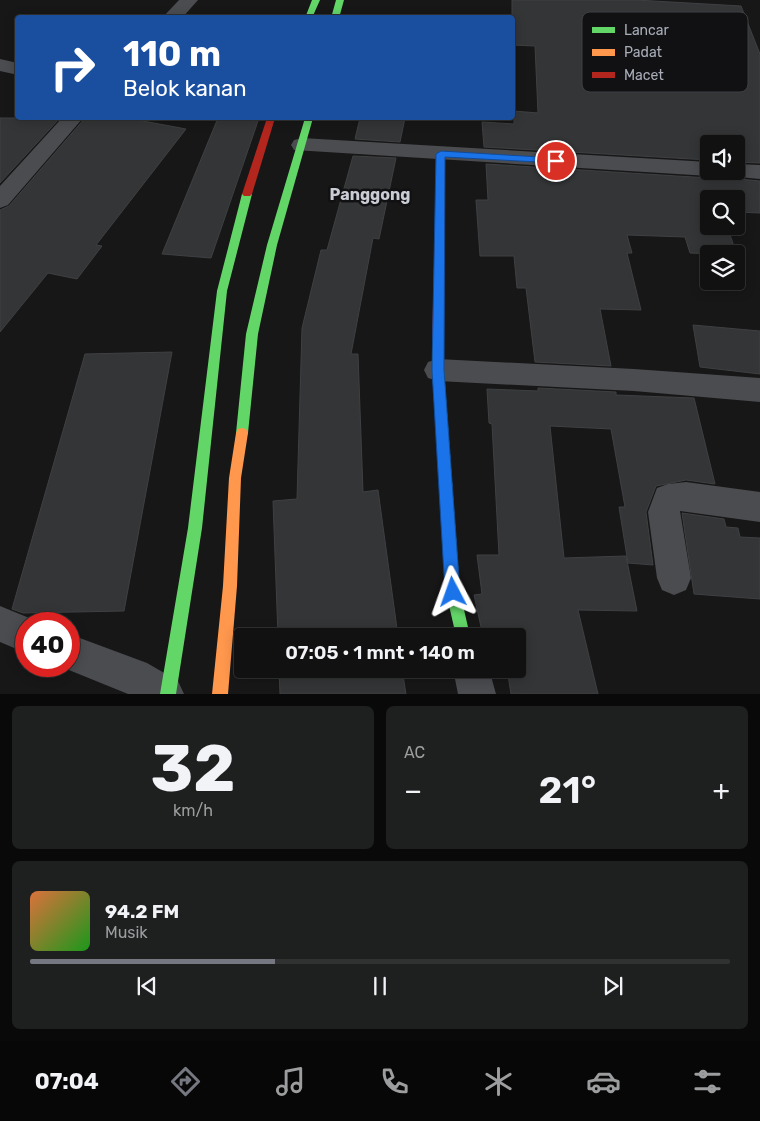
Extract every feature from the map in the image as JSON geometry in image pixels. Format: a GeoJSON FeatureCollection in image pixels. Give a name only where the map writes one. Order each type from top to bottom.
{"type":"FeatureCollection","features":[{"type":"Feature","properties":{"kind":"main road"},"geometry":{"type":"LineString","coordinates":[[309,15],[316,0]]}},
{"type":"Feature","properties":{"kind":"main road"},"geometry":{"type":"LineString","coordinates":[[336,15],[340,0]]}},
{"type":"Feature","properties":{"kind":"main road"},"geometry":{"type":"LineString","coordinates":[[167,694],[195,528],[222,291],[252,176],[270,120]]}},
{"type":"Feature","properties":{"kind":"main road"},"geometry":{"type":"LineString","coordinates":[[220,694],[230,586],[235,478],[247,396],[252,334],[272,244],[308,120]]}},
{"type":"Feature","properties":{"kind":"main road"},"geometry":{"type":"LineString","coordinates":[[441,154],[438,370],[453,592],[461,628]]}},
{"type":"Feature","properties":{"kind":"street"},"geometry":{"type":"LineString","coordinates":[[174,15],[190,0]]}},
{"type":"Feature","properties":{"kind":"street"},"geometry":{"type":"LineString","coordinates":[[0,65],[15,68]]}},
{"type":"Feature","properties":{"kind":"street"},"geometry":{"type":"LineString","coordinates":[[0,200],[70,120]]}},
{"type":"Feature","properties":{"kind":"street"},"geometry":{"type":"LineString","coordinates":[[302,145],[700,168]]}},
{"type":"Feature","properties":{"kind":"street"},"geometry":{"type":"LineString","coordinates":[[745,171],[760,172]]}},
{"type":"Feature","properties":{"kind":"street"},"geometry":{"type":"LineString","coordinates":[[438,370],[634,380],[760,390]]}},
{"type":"Feature","properties":{"kind":"street"},"geometry":{"type":"LineString","coordinates":[[674,578],[664,512],[668,498],[686,496],[760,507]]}},
{"type":"Feature","properties":{"kind":"street"},"geometry":{"type":"LineString","coordinates":[[0,624],[15,630]]}},
{"type":"Feature","properties":{"kind":"street"},"geometry":{"type":"LineString","coordinates":[[80,656],[134,676],[167,694]]}},
{"type":"Feature","properties":{"kind":"street"},"geometry":{"type":"LineString","coordinates":[[474,678],[478,694]]}},
{"type":"Feature","properties":{"kind":"building"},"geometry":{"type":"Polygon","coordinates":[[[512,0],[636,0],[741,6],[743,12],[582,12],[582,92],[748,92],[748,24],[760,54],[760,163],[745,162],[745,135],[700,135],[700,159],[484,147],[482,122],[514,124],[515,111],[538,113],[535,46],[515,45],[515,15],[512,15],[512,0]]]}},
{"type":"Feature","properties":{"kind":"building"},"geometry":{"type":"Polygon","coordinates":[[[0,118],[58,120],[0,183],[0,118]]]}},
{"type":"Feature","properties":{"kind":"building"},"geometry":{"type":"Polygon","coordinates":[[[83,120],[138,120],[186,129],[96,245],[102,246],[77,279],[48,273],[0,332],[0,210],[9,206],[83,120]]]}},
{"type":"Feature","properties":{"kind":"building"},"geometry":{"type":"Polygon","coordinates":[[[217,120],[258,120],[211,258],[162,254],[217,120]]]}},
{"type":"Feature","properties":{"kind":"building"},"geometry":{"type":"Polygon","coordinates":[[[360,120],[405,120],[400,142],[355,139],[360,120]]]}},
{"type":"Feature","properties":{"kind":"building"},"geometry":{"type":"Polygon","coordinates":[[[353,156],[396,158],[379,239],[373,238],[351,354],[358,354],[363,492],[378,490],[397,628],[278,628],[273,501],[297,499],[302,328],[321,250],[327,250],[353,156]]]}},
{"type":"Feature","properties":{"kind":"building"},"geometry":{"type":"Polygon","coordinates":[[[486,164],[700,177],[700,180],[760,181],[760,213],[745,212],[745,190],[700,190],[700,235],[730,235],[734,245],[700,245],[700,253],[690,253],[685,237],[627,235],[632,253],[627,253],[641,310],[600,309],[611,366],[535,362],[526,288],[517,288],[514,256],[480,256],[476,200],[488,200],[486,164]]]}},
{"type":"Feature","properties":{"kind":"building"},"geometry":{"type":"Polygon","coordinates":[[[693,325],[760,331],[760,374],[700,367],[693,325]]]}},
{"type":"Feature","properties":{"kind":"building"},"geometry":{"type":"Polygon","coordinates":[[[172,352],[124,611],[20,612],[12,609],[85,354],[172,352]]]}},
{"type":"Feature","properties":{"kind":"building"},"geometry":{"type":"Polygon","coordinates":[[[538,388],[616,392],[616,395],[694,398],[715,484],[686,480],[656,486],[646,512],[653,565],[628,563],[619,507],[625,507],[611,429],[550,426],[564,558],[626,556],[637,611],[578,610],[598,694],[511,694],[508,678],[526,678],[526,628],[481,628],[474,595],[482,594],[477,555],[499,555],[492,424],[489,423],[487,389],[538,391],[538,388]]]}},
{"type":"Feature","properties":{"kind":"building"},"geometry":{"type":"Polygon","coordinates":[[[682,513],[724,519],[726,527],[738,528],[740,537],[760,538],[760,599],[694,594],[682,513]]]}},
{"type":"Feature","properties":{"kind":"building"},"geometry":{"type":"Polygon","coordinates":[[[279,678],[403,678],[406,694],[280,694],[279,678]]]}},
{"type":"Feature","properties":{"kind":"traffic: fast"},"geometry":{"type":"LineString","coordinates":[[309,15],[316,0]]}},
{"type":"Feature","properties":{"kind":"traffic: fast"},"geometry":{"type":"LineString","coordinates":[[336,15],[340,0]]}},
{"type":"Feature","properties":{"kind":"traffic: fast"},"geometry":{"type":"LineString","coordinates":[[242,433],[252,334],[272,245],[308,120]]}},
{"type":"Feature","properties":{"kind":"traffic: fast"},"geometry":{"type":"LineString","coordinates":[[168,694],[195,528],[222,291],[247,194]]}},
{"type":"Feature","properties":{"kind":"traffic: fast"},"geometry":{"type":"LineString","coordinates":[[438,339],[438,370],[453,592],[461,628]]}},
{"type":"Feature","properties":{"kind":"traffic: slow"},"geometry":{"type":"LineString","coordinates":[[220,694],[230,586],[235,478],[242,433]]}},
{"type":"Feature","properties":{"kind":"traffic: jam"},"geometry":{"type":"LineString","coordinates":[[247,194],[270,120]]}},
{"type":"Feature","properties":{"kind":"traffic: jam"},"geometry":{"type":"LineString","coordinates":[[438,339],[441,154]]}},
{"type":"Feature","properties":{"kind":"district","name":"Panggong"},"geometry":{"type":"Point","coordinates":[370,194]}},
{"type":"Feature","properties":{"kind":"route"},"geometry":{"type":"LineString","coordinates":[[453,592],[438,370],[441,154],[556,161]]}}]}
